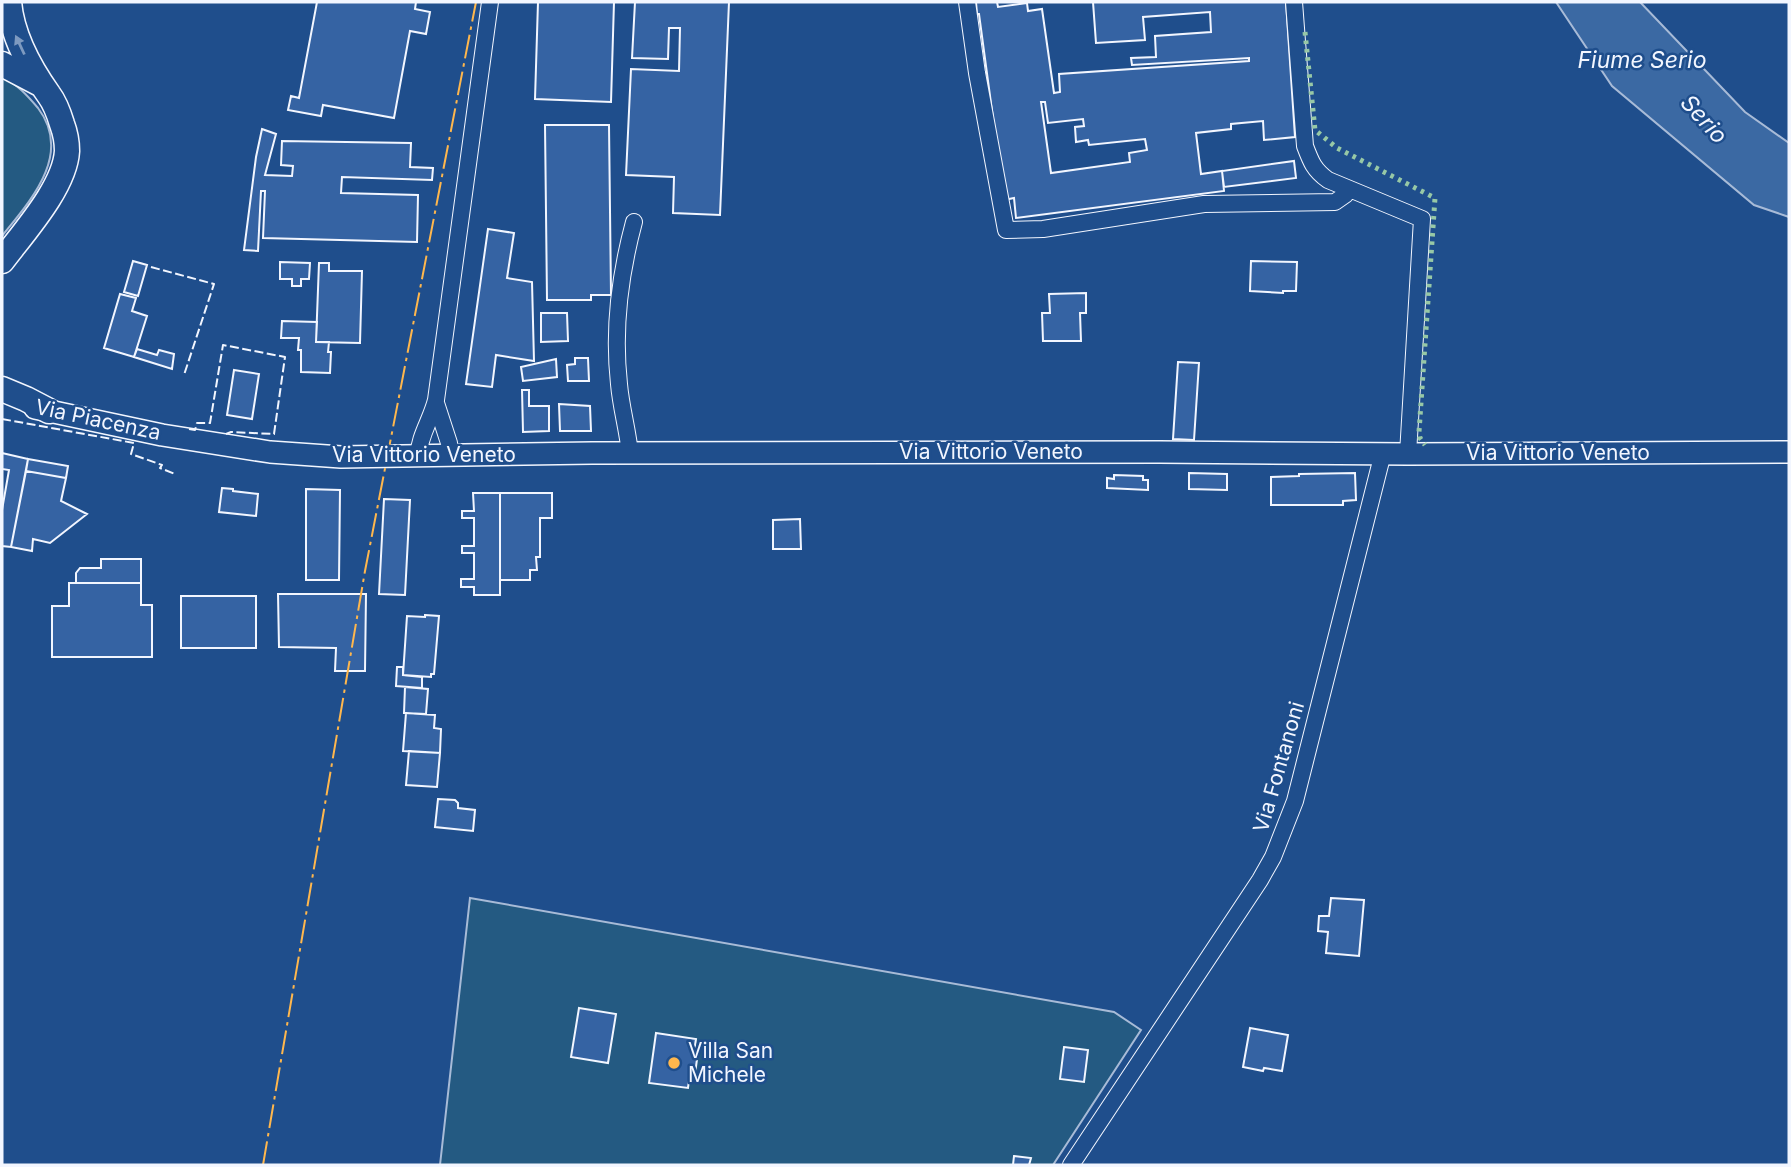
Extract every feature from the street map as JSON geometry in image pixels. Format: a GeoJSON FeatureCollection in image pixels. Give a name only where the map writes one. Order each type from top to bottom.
{"type":"FeatureCollection","features":[{"type":"Feature","properties":{"kind":"highway"},"geometry":{"type":"LineString","coordinates":[[2,261],[52,192],[63,169],[67,151],[60,114],[40,84],[16,38],[9,2]]}},
{"type":"Feature","properties":{"kind":"highway"},"geometry":{"type":"LineString","coordinates":[[2,64],[40,84]]}},
{"type":"Feature","properties":{"kind":"highway"},"geometry":{"type":"LineString","coordinates":[[2,390],[26,398],[49,411]]}},
{"type":"Feature","properties":{"kind":"main road","name":"Via Piacenza"},"geometry":{"type":"LineString","coordinates":[[2,398],[49,411],[194,440]]}},
{"type":"Feature","properties":{"kind":"main road","name":"Via Vittorio Veneto"},"geometry":{"type":"LineString","coordinates":[[194,440],[270,452],[341,457],[592,453],[1789,452]]}},
{"type":"Feature","properties":{"kind":"street"},"geometry":{"type":"LineString","coordinates":[[418,457],[419,443],[436,400],[490,2]]}},
{"type":"Feature","properties":{"kind":"street"},"geometry":{"type":"LineString","coordinates":[[967,2],[975,62],[1006,230],[1043,229],[1203,204],[1335,202],[1349,189]]}},
{"type":"Feature","properties":{"kind":"street"},"geometry":{"type":"LineString","coordinates":[[1294,2],[1306,146],[1310,161],[1318,173],[1328,180],[1422,219],[1408,454]]}},
{"type":"Feature","properties":{"kind":"street"},"geometry":{"type":"LineString","coordinates":[[630,454],[619,384],[617,331],[625,256],[634,222]]}},
{"type":"Feature","properties":{"kind":"street"},"geometry":{"type":"LineString","coordinates":[[436,400],[449,443],[450,457]]}},
{"type":"Feature","properties":{"kind":"street","name":"Via Fontanoni"},"geometry":{"type":"LineString","coordinates":[[1071,1165],[1260,880],[1278,846],[1306,759],[1383,453]]}},
{"type":"Feature","properties":{"kind":"shaded area"},"geometry":{"type":"Polygon","coordinates":[[[2,77],[22,90],[38,108],[48,125],[51,142],[50,159],[44,176],[25,207],[2,236],[2,77]]]}},
{"type":"Feature","properties":{"kind":"shaded area"},"geometry":{"type":"Polygon","coordinates":[[[470,898],[1114,1012],[1141,1030],[1053,1165],[440,1165],[470,898]]]}},
{"type":"Feature","properties":{"kind":"water","name":"Fiume Serio"},"geometry":{"type":"Polygon","coordinates":[[[1556,2],[1640,2],[1745,112],[1789,143],[1789,217],[1754,205],[1612,86],[1556,2]]]}},
{"type":"Feature","properties":{"kind":"building"},"geometry":{"type":"Polygon","coordinates":[[[317,2],[416,2],[415,9],[430,12],[426,34],[410,31],[394,118],[323,105],[321,116],[288,110],[291,96],[299,98],[317,2]]]}},
{"type":"Feature","properties":{"kind":"building"},"geometry":{"type":"Polygon","coordinates":[[[538,2],[614,2],[611,102],[535,99],[538,2]]]}},
{"type":"Feature","properties":{"kind":"building"},"geometry":{"type":"Polygon","coordinates":[[[635,2],[729,2],[720,215],[673,213],[674,177],[626,175],[631,69],[679,71],[680,28],[669,28],[668,59],[632,58],[635,2]]]}},
{"type":"Feature","properties":{"kind":"building"},"geometry":{"type":"Polygon","coordinates":[[[976,2],[997,2],[998,7],[1027,3],[1028,11],[1042,9],[1054,93],[1060,92],[1059,74],[1249,61],[1249,58],[1132,65],[1131,58],[1156,57],[1155,36],[1211,32],[1210,12],[1143,17],[1145,40],[1096,43],[1093,2],[1286,2],[1295,137],[1264,140],[1263,121],[1231,124],[1231,129],[1196,133],[1201,174],[1222,171],[1224,191],[1016,218],[1014,198],[1004,200],[976,2]],[[1041,102],[1051,173],[1130,162],[1129,153],[1147,150],[1145,139],[1089,145],[1088,140],[1076,142],[1075,127],[1084,126],[1083,119],[1048,123],[1045,102],[1041,102]]]}},
{"type":"Feature","properties":{"kind":"building"},"geometry":{"type":"Polygon","coordinates":[[[545,125],[609,125],[611,295],[591,295],[591,300],[547,300],[545,125]]]}},
{"type":"Feature","properties":{"kind":"building"},"geometry":{"type":"Polygon","coordinates":[[[262,129],[276,134],[265,175],[292,176],[293,166],[281,165],[282,141],[411,143],[410,167],[433,168],[432,180],[342,177],[341,193],[418,195],[417,242],[263,238],[265,191],[261,191],[258,251],[244,250],[262,129]]]}},
{"type":"Feature","properties":{"kind":"building"},"geometry":{"type":"Polygon","coordinates":[[[1294,161],[1296,178],[1224,187],[1222,171],[1294,161]]]}},
{"type":"Feature","properties":{"kind":"building"},"geometry":{"type":"Polygon","coordinates":[[[488,229],[514,233],[507,278],[532,282],[534,361],[496,355],[492,387],[466,384],[488,229]]]}},
{"type":"Feature","properties":{"kind":"building"},"geometry":{"type":"Polygon","coordinates":[[[133,261],[147,265],[138,296],[124,292],[133,261]]]}},
{"type":"Feature","properties":{"kind":"building"},"geometry":{"type":"Polygon","coordinates":[[[1251,261],[1297,262],[1296,291],[1250,291],[1251,261]]]}},
{"type":"Feature","properties":{"kind":"building"},"geometry":{"type":"Polygon","coordinates":[[[280,262],[310,263],[309,279],[301,279],[301,286],[292,286],[292,279],[280,279],[280,262]]]}},
{"type":"Feature","properties":{"kind":"building"},"geometry":{"type":"Polygon","coordinates":[[[319,263],[329,263],[329,271],[362,271],[360,343],[316,342],[319,263]]]}},
{"type":"Feature","properties":{"kind":"building"},"geometry":{"type":"Polygon","coordinates":[[[1086,293],[1086,313],[1080,313],[1081,341],[1043,341],[1042,313],[1050,313],[1049,294],[1086,293]]]}},
{"type":"Feature","properties":{"kind":"building"},"geometry":{"type":"Polygon","coordinates":[[[120,294],[136,298],[132,311],[147,316],[134,357],[104,348],[120,294]]]}},
{"type":"Feature","properties":{"kind":"building"},"geometry":{"type":"Polygon","coordinates":[[[541,313],[567,313],[568,341],[541,342],[541,313]]]}},
{"type":"Feature","properties":{"kind":"building"},"geometry":{"type":"Polygon","coordinates":[[[282,321],[317,322],[316,342],[329,342],[330,373],[301,372],[299,338],[281,338],[282,321]]]}},
{"type":"Feature","properties":{"kind":"building"},"geometry":{"type":"Polygon","coordinates":[[[137,349],[157,355],[159,350],[174,354],[172,369],[134,357],[137,349]]]}},
{"type":"Feature","properties":{"kind":"building"},"geometry":{"type":"Polygon","coordinates":[[[575,358],[588,358],[589,381],[568,381],[567,365],[575,364],[575,358]]]}},
{"type":"Feature","properties":{"kind":"building"},"geometry":{"type":"Polygon","coordinates":[[[556,359],[557,377],[523,381],[521,367],[556,359]]]}},
{"type":"Feature","properties":{"kind":"building"},"geometry":{"type":"Polygon","coordinates":[[[1178,362],[1199,363],[1194,440],[1173,439],[1178,362]]]}},
{"type":"Feature","properties":{"kind":"building"},"geometry":{"type":"Polygon","coordinates":[[[234,370],[259,374],[252,419],[227,415],[234,370]]]}},
{"type":"Feature","properties":{"kind":"building"},"geometry":{"type":"Polygon","coordinates":[[[522,390],[529,390],[529,406],[549,406],[549,431],[523,432],[522,390]]]}},
{"type":"Feature","properties":{"kind":"building"},"geometry":{"type":"Polygon","coordinates":[[[559,404],[590,406],[591,431],[560,431],[559,404]]]}},
{"type":"Feature","properties":{"kind":"building"},"geometry":{"type":"Polygon","coordinates":[[[2,453],[28,459],[11,547],[2,546],[2,510],[9,470],[2,469],[2,453]]]}},
{"type":"Feature","properties":{"kind":"building"},"geometry":{"type":"Polygon","coordinates":[[[28,459],[68,466],[66,478],[26,471],[28,459]]]}},
{"type":"Feature","properties":{"kind":"building"},"geometry":{"type":"Polygon","coordinates":[[[26,471],[66,478],[61,501],[87,514],[50,543],[33,539],[32,551],[11,547],[26,471]]]}},
{"type":"Feature","properties":{"kind":"building"},"geometry":{"type":"Polygon","coordinates":[[[1189,473],[1227,474],[1227,490],[1189,489],[1189,473]]]}},
{"type":"Feature","properties":{"kind":"building"},"geometry":{"type":"Polygon","coordinates":[[[1355,473],[1356,500],[1343,501],[1343,505],[1271,505],[1271,477],[1355,473]]]}},
{"type":"Feature","properties":{"kind":"building"},"geometry":{"type":"Polygon","coordinates":[[[1114,475],[1143,476],[1143,480],[1148,480],[1148,490],[1107,488],[1107,478],[1114,479],[1114,475]]]}},
{"type":"Feature","properties":{"kind":"building"},"geometry":{"type":"Polygon","coordinates":[[[222,488],[258,494],[256,516],[219,512],[222,488]]]}},
{"type":"Feature","properties":{"kind":"building"},"geometry":{"type":"Polygon","coordinates":[[[306,489],[340,490],[339,580],[306,580],[306,489]]]}},
{"type":"Feature","properties":{"kind":"building"},"geometry":{"type":"Polygon","coordinates":[[[473,493],[500,493],[500,595],[474,595],[474,587],[461,587],[461,579],[474,579],[474,553],[462,553],[462,546],[474,546],[474,518],[462,518],[462,511],[474,511],[473,493]]]}},
{"type":"Feature","properties":{"kind":"building"},"geometry":{"type":"Polygon","coordinates":[[[500,493],[552,493],[552,518],[540,518],[540,557],[536,557],[537,570],[530,570],[530,580],[500,580],[500,493]]]}},
{"type":"Feature","properties":{"kind":"building"},"geometry":{"type":"Polygon","coordinates":[[[384,499],[410,500],[405,595],[379,594],[384,499]]]}},
{"type":"Feature","properties":{"kind":"building"},"geometry":{"type":"Polygon","coordinates":[[[800,519],[801,549],[773,549],[773,520],[800,519]]]}},
{"type":"Feature","properties":{"kind":"building"},"geometry":{"type":"Polygon","coordinates":[[[101,559],[141,559],[141,583],[76,583],[76,573],[80,568],[101,568],[101,559]]]}},
{"type":"Feature","properties":{"kind":"building"},"geometry":{"type":"Polygon","coordinates":[[[69,583],[141,583],[141,605],[152,605],[152,657],[52,657],[52,606],[69,606],[69,583]]]}},
{"type":"Feature","properties":{"kind":"building"},"geometry":{"type":"Polygon","coordinates":[[[278,594],[366,594],[365,671],[335,671],[336,648],[279,647],[278,594]]]}},
{"type":"Feature","properties":{"kind":"building"},"geometry":{"type":"Polygon","coordinates":[[[181,596],[256,596],[256,648],[181,648],[181,596]]]}},
{"type":"Feature","properties":{"kind":"building"},"geometry":{"type":"Polygon","coordinates":[[[407,616],[439,616],[434,674],[431,674],[431,677],[403,675],[407,616]]]}},
{"type":"Feature","properties":{"kind":"building"},"geometry":{"type":"Polygon","coordinates":[[[397,667],[403,667],[403,675],[422,677],[422,688],[396,686],[397,667]]]}},
{"type":"Feature","properties":{"kind":"building"},"geometry":{"type":"Polygon","coordinates":[[[405,687],[428,689],[426,714],[404,713],[405,687]]]}},
{"type":"Feature","properties":{"kind":"building"},"geometry":{"type":"Polygon","coordinates":[[[406,713],[435,715],[434,728],[441,729],[440,753],[403,751],[406,713]]]}},
{"type":"Feature","properties":{"kind":"building"},"geometry":{"type":"Polygon","coordinates":[[[409,751],[440,753],[437,787],[406,785],[409,751]]]}},
{"type":"Feature","properties":{"kind":"building"},"geometry":{"type":"Polygon","coordinates":[[[438,799],[455,800],[458,808],[475,810],[473,831],[435,827],[438,799]]]}},
{"type":"Feature","properties":{"kind":"building"},"geometry":{"type":"Polygon","coordinates":[[[1331,898],[1364,900],[1359,956],[1326,953],[1328,932],[1318,931],[1319,916],[1329,916],[1331,898]]]}},
{"type":"Feature","properties":{"kind":"building"},"geometry":{"type":"Polygon","coordinates":[[[579,1008],[616,1014],[608,1063],[571,1057],[579,1008]]]}},
{"type":"Feature","properties":{"kind":"building"},"geometry":{"type":"Polygon","coordinates":[[[1250,1028],[1288,1035],[1282,1071],[1243,1067],[1250,1028]]]}},
{"type":"Feature","properties":{"kind":"building","name":"Villa San Michele"},"geometry":{"type":"Polygon","coordinates":[[[656,1033],[696,1039],[694,1052],[698,1052],[695,1074],[690,1073],[688,1088],[649,1083],[656,1033]]]}},
{"type":"Feature","properties":{"kind":"building"},"geometry":{"type":"Polygon","coordinates":[[[1064,1047],[1088,1050],[1084,1082],[1060,1079],[1064,1047]]]}},
{"type":"Feature","properties":{"kind":"building"},"geometry":{"type":"Polygon","coordinates":[[[1014,1156],[1031,1158],[1029,1165],[1013,1165],[1014,1156]]]}},
{"type":"Feature","properties":{"kind":"hedge"},"geometry":{"type":"LineString","coordinates":[[1305,32],[1315,130],[1337,148],[1435,198],[1419,432],[1425,445]]}},
{"type":"Feature","properties":{"kind":"fence"},"geometry":{"type":"LineString","coordinates":[[151,267],[214,284],[184,375]]}},
{"type":"Feature","properties":{"kind":"fence"},"geometry":{"type":"LineString","coordinates":[[189,429],[195,430],[197,423],[210,423],[223,345],[285,357],[274,434],[226,434]]}},
{"type":"Feature","properties":{"kind":"fence"},"geometry":{"type":"LineString","coordinates":[[2,419],[134,443],[131,454],[162,465],[160,468],[175,474]]}},
{"type":"Feature","properties":{"kind":"power"},"geometry":{"type":"LineString","coordinates":[[263,1165],[365,571],[476,2]]}},
{"type":"Feature","properties":{"kind":"place","name":"Villa San Michele"},"geometry":{"type":"Point","coordinates":[674,1063]}},
{"type":"Feature","properties":{"kind":"water label","name":"Serio"},"geometry":{"type":"Point","coordinates":[1704,119]}}]}
